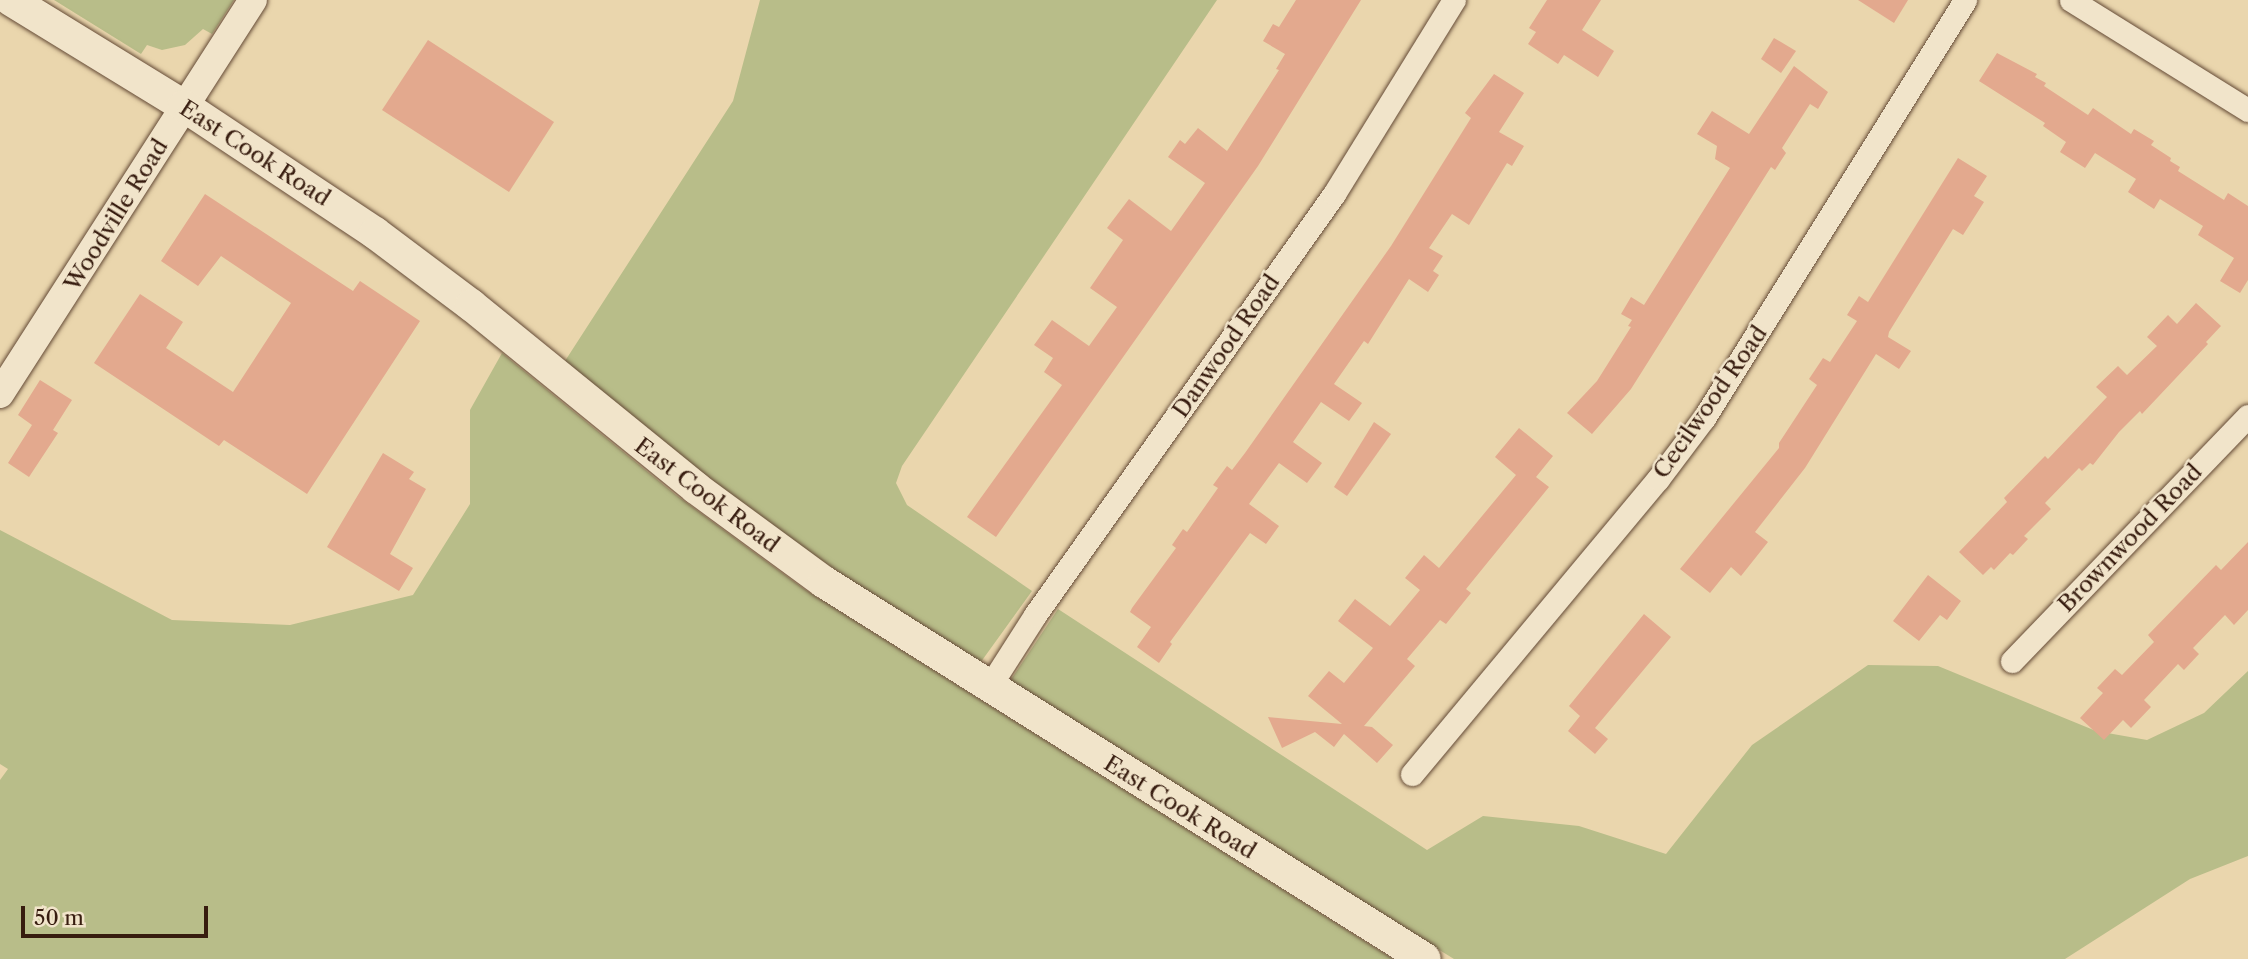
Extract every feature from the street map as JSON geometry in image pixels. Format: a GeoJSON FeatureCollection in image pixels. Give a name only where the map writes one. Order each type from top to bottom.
{"type":"FeatureCollection","features":[{"type":"Feature","properties":{"kind":"main road","name":"East Cook Road"},"geometry":{"type":"LineString","coordinates":[[11,0],[184,106],[313,190],[414,261],[617,427],[760,537],[879,618],[1425,959]]}},
{"type":"Feature","properties":{"kind":"street","name":"Woodville Road"},"geometry":{"type":"LineString","coordinates":[[0,394],[253,0]]}},
{"type":"Feature","properties":{"kind":"street","name":"Danwood Road"},"geometry":{"type":"LineString","coordinates":[[989,687],[1035,615],[1334,194],[1454,0]]}},
{"type":"Feature","properties":{"kind":"street","name":"Cecilwood Road"},"geometry":{"type":"LineString","coordinates":[[1412,775],[1658,479],[1704,418],[1965,0]]}},
{"type":"Feature","properties":{"kind":"street"},"geometry":{"type":"LineString","coordinates":[[2071,0],[2248,110]]}},
{"type":"Feature","properties":{"kind":"street","name":"Brownwood Road"},"geometry":{"type":"LineString","coordinates":[[2012,661],[2248,416]]}},
{"type":"Feature","properties":{"kind":"green space"},"geometry":{"type":"Polygon","coordinates":[[[54,0],[234,0],[212,34],[203,29],[185,45],[162,50],[147,45],[141,54],[54,0]]]}},
{"type":"Feature","properties":{"kind":"green space"},"geometry":{"type":"Polygon","coordinates":[[[760,0],[1217,0],[902,466],[896,483],[907,505],[1032,591],[978,666],[775,529],[627,414],[565,361],[733,101],[760,0]]]}},
{"type":"Feature","properties":{"kind":"green space"},"geometry":{"type":"Polygon","coordinates":[[[502,353],[676,495],[804,589],[1393,959],[0,959],[0,780],[8,769],[0,764],[0,530],[172,620],[290,625],[413,595],[470,504],[470,410],[502,353]]]}},
{"type":"Feature","properties":{"kind":"green space"},"geometry":{"type":"Polygon","coordinates":[[[1058,609],[1427,850],[1483,816],[1579,826],[1666,854],[1752,745],[1868,665],[1938,666],[2096,731],[2147,740],[2204,713],[2248,671],[2248,856],[2190,879],[2065,959],[1454,959],[1008,684],[1058,609]]]}},
{"type":"Feature","properties":{"kind":"building"},"geometry":{"type":"Polygon","coordinates":[[[1296,0],[1361,0],[1258,166],[996,537],[967,517],[1062,385],[1044,372],[1053,358],[1034,345],[1052,320],[1089,346],[1117,307],[1090,288],[1123,240],[1107,228],[1129,199],[1171,231],[1205,183],[1168,157],[1180,140],[1185,144],[1198,128],[1227,151],[1279,70],[1276,69],[1285,54],[1263,41],[1273,24],[1279,27],[1296,0]]]}},
{"type":"Feature","properties":{"kind":"building"},"geometry":{"type":"Polygon","coordinates":[[[1547,0],[1601,0],[1582,30],[1614,51],[1598,77],[1564,55],[1558,64],[1528,44],[1536,32],[1529,28],[1547,0]]]}},
{"type":"Feature","properties":{"kind":"building"},"geometry":{"type":"Polygon","coordinates":[[[1858,0],[1908,0],[1894,23],[1858,0]]]}},
{"type":"Feature","properties":{"kind":"building"},"geometry":{"type":"Polygon","coordinates":[[[1774,38],[1796,51],[1781,73],[1761,59],[1774,38]]]}},
{"type":"Feature","properties":{"kind":"building"},"geometry":{"type":"Polygon","coordinates":[[[428,40],[554,122],[509,192],[382,110],[428,40]]]}},
{"type":"Feature","properties":{"kind":"building"},"geometry":{"type":"Polygon","coordinates":[[[1997,53],[2037,74],[2035,77],[2046,83],[2044,86],[2088,115],[2093,108],[2131,134],[2134,129],[2154,141],[2151,145],[2171,158],[2170,161],[2180,167],[2178,171],[2224,200],[2228,193],[2248,206],[2248,280],[2240,293],[2220,281],[2234,258],[2198,235],[2203,226],[2160,199],[2154,209],[2128,192],[2136,179],[2095,153],[2085,168],[2060,152],[2066,142],[2043,126],[2045,123],[1979,81],[1997,53]]]}},
{"type":"Feature","properties":{"kind":"building"},"geometry":{"type":"Polygon","coordinates":[[[1794,66],[1828,92],[1818,109],[1810,104],[1782,148],[1786,153],[1775,170],[1771,167],[1631,389],[1592,434],[1567,413],[1597,381],[1631,327],[1628,326],[1632,320],[1621,314],[1631,297],[1644,305],[1730,168],[1715,159],[1717,146],[1697,134],[1712,111],[1749,134],[1794,66]]]}},
{"type":"Feature","properties":{"kind":"building"},"geometry":{"type":"Polygon","coordinates":[[[1494,74],[1524,93],[1499,132],[1524,146],[1512,166],[1507,163],[1469,225],[1452,214],[1429,248],[1443,256],[1433,271],[1439,275],[1428,292],[1409,279],[1368,344],[1364,341],[1334,384],[1362,403],[1349,421],[1321,402],[1293,442],[1322,463],[1307,483],[1279,463],[1249,504],[1279,526],[1266,544],[1250,533],[1170,642],[1172,644],[1159,663],[1137,647],[1151,627],[1130,612],[1132,608],[1176,548],[1172,545],[1183,529],[1187,532],[1218,488],[1213,485],[1227,466],[1232,470],[1245,453],[1391,246],[1471,118],[1465,113],[1494,74]]]}},
{"type":"Feature","properties":{"kind":"building"},"geometry":{"type":"Polygon","coordinates":[[[1958,158],[1987,176],[1974,196],[1984,202],[1963,235],[1953,229],[1889,332],[1888,337],[1911,351],[1899,369],[1876,354],[1805,468],[1755,532],[1768,542],[1741,576],[1731,567],[1710,593],[1680,569],[1779,448],[1779,443],[1817,385],[1809,379],[1823,358],[1830,362],[1857,321],[1847,315],[1859,296],[1868,302],[1958,158]]]}},
{"type":"Feature","properties":{"kind":"building"},"geometry":{"type":"Polygon","coordinates":[[[205,194],[353,291],[360,281],[420,321],[307,494],[224,440],[219,446],[94,363],[140,294],[183,322],[166,348],[233,392],[291,303],[221,256],[198,286],[161,261],[205,194]]]}},
{"type":"Feature","properties":{"kind":"building"},"geometry":{"type":"Polygon","coordinates":[[[2196,303],[2221,326],[2206,342],[2208,344],[2142,414],[2140,411],[2119,432],[2093,465],[2090,463],[2082,471],[2079,468],[2045,503],[2051,509],[2024,536],[2028,539],[2013,555],[2010,553],[1994,570],[1991,567],[1983,575],[1959,552],[2007,502],[2004,498],[2045,456],[2048,459],[2107,397],[2096,387],[2118,366],[2127,375],[2157,346],[2147,337],[2168,315],[2177,324],[2196,303]]]}},
{"type":"Feature","properties":{"kind":"building"},"geometry":{"type":"Polygon","coordinates":[[[40,380],[72,400],[53,430],[58,433],[29,477],[8,463],[32,425],[18,415],[40,380]]]}},
{"type":"Feature","properties":{"kind":"building"},"geometry":{"type":"Polygon","coordinates":[[[1374,422],[1391,434],[1347,496],[1334,487],[1374,422]]]}},
{"type":"Feature","properties":{"kind":"building"},"geometry":{"type":"Polygon","coordinates":[[[1519,428],[1553,456],[1536,477],[1549,487],[1466,589],[1471,593],[1446,624],[1440,620],[1407,659],[1415,666],[1364,726],[1372,727],[1393,745],[1377,763],[1344,734],[1334,747],[1315,732],[1282,748],[1268,717],[1342,724],[1308,696],[1329,671],[1344,683],[1373,648],[1338,621],[1355,599],[1390,626],[1420,590],[1405,578],[1424,555],[1439,568],[1516,475],[1495,457],[1519,428]]]}},
{"type":"Feature","properties":{"kind":"building"},"geometry":{"type":"Polygon","coordinates":[[[383,453],[414,472],[409,479],[426,489],[390,554],[413,568],[399,591],[327,547],[383,453]]]}},
{"type":"Feature","properties":{"kind":"building"},"geometry":{"type":"Polygon","coordinates":[[[2248,542],[2248,610],[2234,625],[2225,615],[2193,648],[2199,654],[2184,670],[2178,664],[2144,700],[2151,707],[2131,728],[2123,720],[2104,740],[2080,718],[2103,693],[2097,688],[2115,669],[2122,675],[2154,642],[2148,635],[2216,565],[2221,570],[2248,542]]]}},
{"type":"Feature","properties":{"kind":"building"},"geometry":{"type":"Polygon","coordinates":[[[1928,575],[1961,601],[1947,620],[1940,615],[1919,641],[1893,621],[1928,575]]]}},
{"type":"Feature","properties":{"kind":"building"},"geometry":{"type":"Polygon","coordinates":[[[1644,614],[1671,637],[1595,728],[1608,739],[1595,754],[1568,731],[1580,716],[1569,706],[1644,614]]]}}]}
